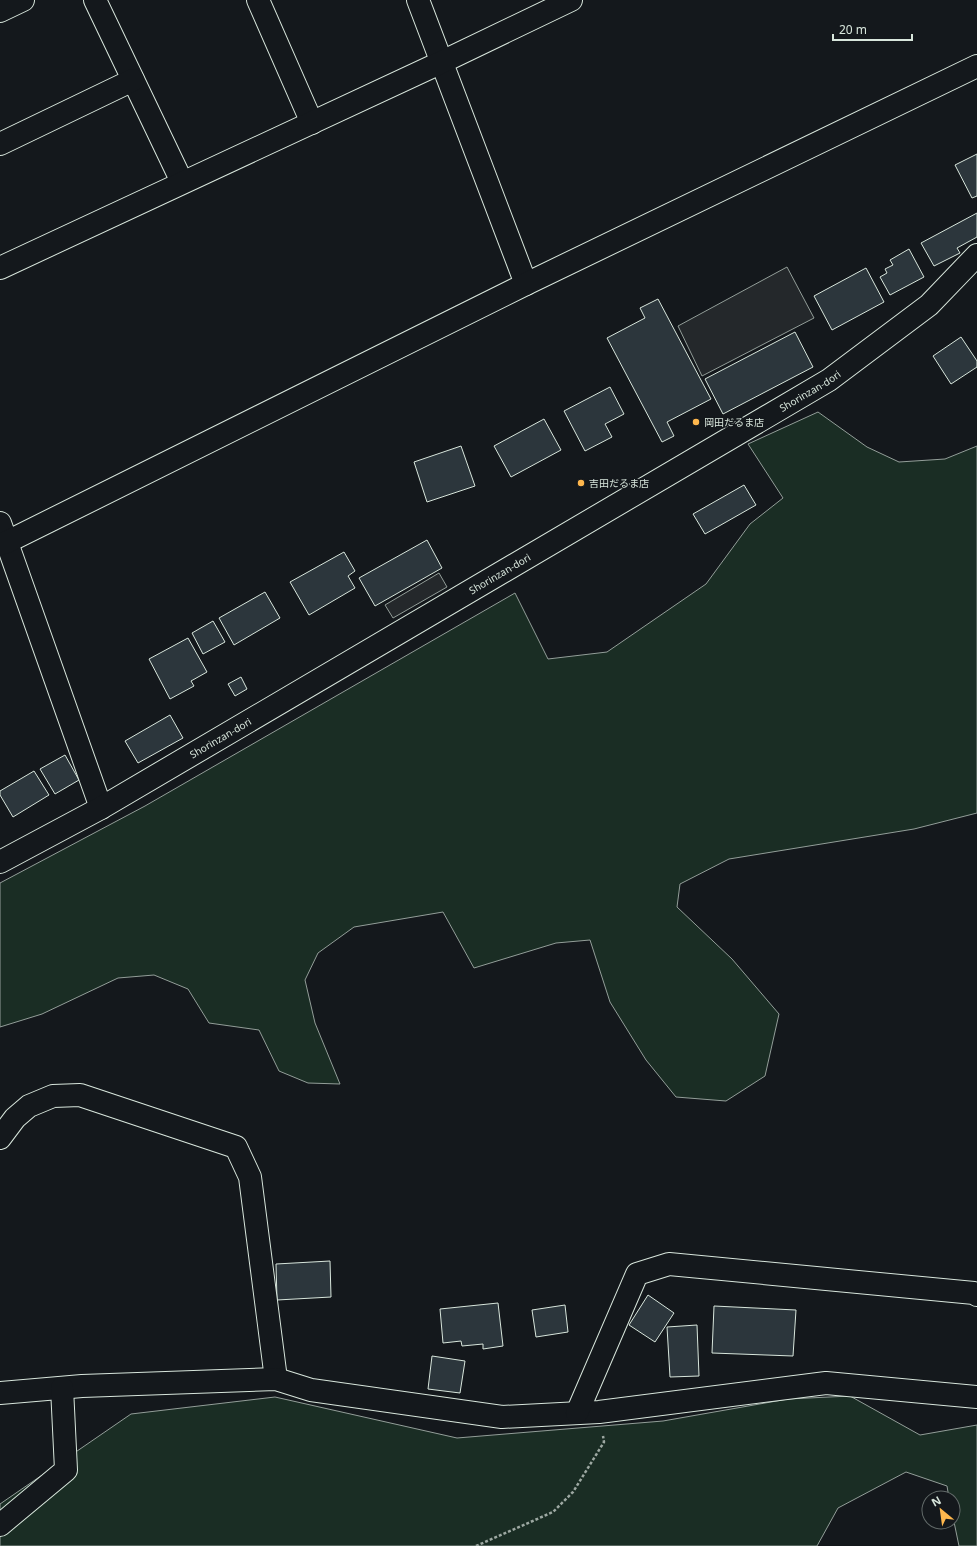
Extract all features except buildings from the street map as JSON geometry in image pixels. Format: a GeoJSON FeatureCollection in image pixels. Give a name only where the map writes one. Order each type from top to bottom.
{"type":"FeatureCollection","features":[{"type":"Feature","properties":{"kind":"street"},"geometry":{"type":"LineString","coordinates":[[0,11],[23,0]]}},
{"type":"Feature","properties":{"kind":"street"},"geometry":{"type":"LineString","coordinates":[[95,0],[182,182]]}},
{"type":"Feature","properties":{"kind":"street"},"geometry":{"type":"LineString","coordinates":[[258,0],[312,123]]}},
{"type":"Feature","properties":{"kind":"street"},"geometry":{"type":"LineString","coordinates":[[418,0],[526,284]]}},
{"type":"Feature","properties":{"kind":"street"},"geometry":{"type":"LineString","coordinates":[[0,268],[442,62],[571,0]]}},
{"type":"Feature","properties":{"kind":"street"},"geometry":{"type":"LineString","coordinates":[[101,808],[2,536],[977,66]]}},
{"type":"Feature","properties":{"kind":"street"},"geometry":{"type":"LineString","coordinates":[[0,144],[133,80]]}},
{"type":"Feature","properties":{"kind":"street","name":"Shorinzan-dori"},"geometry":{"type":"LineString","coordinates":[[0,862],[101,808],[829,380],[929,305],[977,255]]}},
{"type":"Feature","properties":{"kind":"street"},"geometry":{"type":"LineString","coordinates":[[0,1138],[15,1118],[29,1106],[53,1096],[80,1095],[236,1147],[250,1178],[276,1379]]}},
{"type":"Feature","properties":{"kind":"street"},"geometry":{"type":"LineString","coordinates":[[577,1413],[637,1274],[669,1264],[974,1293],[977,1295]]}},
{"type":"Feature","properties":{"kind":"street"},"geometry":{"type":"LineString","coordinates":[[0,1393],[62,1388],[276,1379],[311,1390],[502,1417],[599,1412],[826,1383],[977,1397]]}},
{"type":"Feature","properties":{"kind":"street"},"geometry":{"type":"LineString","coordinates":[[0,1525],[66,1470],[62,1388]]}},
{"type":"Feature","properties":{"kind":"path"},"geometry":{"type":"LineString","coordinates":[[476,1546],[553,1512],[573,1492],[604,1442],[599,1412]]}},
{"type":"Feature","properties":{"kind":"green space"},"geometry":{"type":"Polygon","coordinates":[[[818,412],[867,447],[899,462],[945,459],[977,446],[977,813],[914,829],[729,859],[680,884],[677,907],[732,959],[779,1014],[765,1076],[726,1101],[676,1097],[646,1060],[610,1002],[590,940],[556,943],[474,968],[443,912],[354,927],[318,953],[305,980],[315,1023],[340,1084],[308,1083],[279,1071],[259,1030],[209,1023],[188,989],[154,975],[118,978],[42,1014],[0,1027],[0,883],[145,806],[515,593],[548,659],[607,652],[706,584],[750,524],[783,498],[748,444],[818,412]]]}},
{"type":"Feature","properties":{"kind":"green space"},"geometry":{"type":"Polygon","coordinates":[[[850,1396],[920,1435],[977,1425],[977,1546],[959,1546],[956,1530],[961,1530],[961,1490],[948,1490],[947,1486],[906,1472],[838,1508],[817,1546],[0,1546],[0,1504],[131,1414],[275,1397],[457,1438],[663,1421],[788,1399],[850,1396]]]}},
{"type":"Feature","properties":{"kind":"shaded area"},"geometry":{"type":"Polygon","coordinates":[[[787,267],[814,318],[702,376],[678,326],[787,267]]]}},
{"type":"Feature","properties":{"kind":"shaded area"},"geometry":{"type":"Polygon","coordinates":[[[439,573],[447,587],[393,618],[385,605],[439,573]]]}},
{"type":"Feature","properties":{"kind":"place","name":"岡田だるま店"},"geometry":{"type":"Point","coordinates":[696,422]}},
{"type":"Feature","properties":{"kind":"place","name":"吉田だるま店"},"geometry":{"type":"Point","coordinates":[581,483]}}]}
